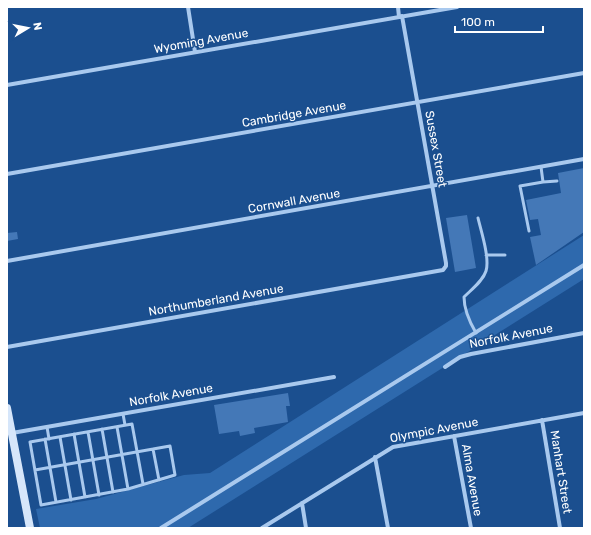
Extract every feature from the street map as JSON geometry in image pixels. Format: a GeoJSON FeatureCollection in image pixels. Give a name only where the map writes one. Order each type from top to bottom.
{"type":"FeatureCollection","features":[{"type":"Feature","properties":{"kind":"street"},"geometry":{"type":"LineString","coordinates":[[188,7],[196,52]]}},
{"type":"Feature","properties":{"kind":"street","name":"Sussex Street"},"geometry":{"type":"LineString","coordinates":[[398,7],[418,103],[446,266],[441,271],[429,273]]}},
{"type":"Feature","properties":{"kind":"street","name":"Wyoming Avenue"},"geometry":{"type":"LineString","coordinates":[[7,85],[457,7]]}},
{"type":"Feature","properties":{"kind":"street","name":"Cambridge Avenue"},"geometry":{"type":"LineString","coordinates":[[7,174],[584,73]]}},
{"type":"Feature","properties":{"kind":"street","name":"Cornwall Avenue"},"geometry":{"type":"LineString","coordinates":[[7,261],[584,159]]}},
{"type":"Feature","properties":{"kind":"street"},"geometry":{"type":"LineString","coordinates":[[161,528],[584,265]]}},
{"type":"Feature","properties":{"kind":"street","name":"Northumberland Avenue"},"geometry":{"type":"LineString","coordinates":[[7,347],[429,273]]}},
{"type":"Feature","properties":{"kind":"street","name":"Norfolk Avenue"},"geometry":{"type":"LineString","coordinates":[[445,367],[460,357],[471,354],[584,333]]}},
{"type":"Feature","properties":{"kind":"street","name":"Norfolk Avenue"},"geometry":{"type":"LineString","coordinates":[[12,433],[334,377]]}},
{"type":"Feature","properties":{"kind":"street"},"geometry":{"type":"LineString","coordinates":[[7,408],[30,528]]}},
{"type":"Feature","properties":{"kind":"street","name":"Olympic Avenue"},"geometry":{"type":"LineString","coordinates":[[262,528],[396,446],[584,413]]}},
{"type":"Feature","properties":{"kind":"street","name":"Manhart Street"},"geometry":{"type":"LineString","coordinates":[[542,420],[560,528]]}},
{"type":"Feature","properties":{"kind":"street","name":"Alma Avenue"},"geometry":{"type":"LineString","coordinates":[[454,436],[471,528]]}},
{"type":"Feature","properties":{"kind":"street"},"geometry":{"type":"LineString","coordinates":[[376,457],[388,528]]}},
{"type":"Feature","properties":{"kind":"street"},"geometry":{"type":"LineString","coordinates":[[302,503],[306,528]]}},
{"type":"Feature","properties":{"kind":"lane"},"geometry":{"type":"LineString","coordinates":[[541,167],[543,182]]}},
{"type":"Feature","properties":{"kind":"lane"},"geometry":{"type":"LineString","coordinates":[[529,232],[520,186],[557,181]]}},
{"type":"Feature","properties":{"kind":"lane"},"geometry":{"type":"LineString","coordinates":[[476,333],[464,306],[464,297],[480,282],[487,270],[486,255],[478,218]]}},
{"type":"Feature","properties":{"kind":"lane"},"geometry":{"type":"LineString","coordinates":[[486,255],[505,256]]}},
{"type":"Feature","properties":{"kind":"lane"},"geometry":{"type":"LineString","coordinates":[[123,414],[125,425]]}},
{"type":"Feature","properties":{"kind":"lane"},"geometry":{"type":"LineString","coordinates":[[35,470],[65,464],[93,460],[122,454],[137,452],[170,446],[176,475],[128,489],[41,505],[30,442],[132,424],[137,452],[143,484]]}},
{"type":"Feature","properties":{"kind":"lane"},"geometry":{"type":"LineString","coordinates":[[46,427],[50,467],[56,502]]}},
{"type":"Feature","properties":{"kind":"lane"},"geometry":{"type":"LineString","coordinates":[[117,427],[128,489]]}},
{"type":"Feature","properties":{"kind":"lane"},"geometry":{"type":"LineString","coordinates":[[102,429],[113,492]]}},
{"type":"Feature","properties":{"kind":"lane"},"geometry":{"type":"LineString","coordinates":[[88,432],[99,495]]}},
{"type":"Feature","properties":{"kind":"lane"},"geometry":{"type":"LineString","coordinates":[[74,434],[85,497]]}},
{"type":"Feature","properties":{"kind":"lane"},"geometry":{"type":"LineString","coordinates":[[60,437],[71,500]]}},
{"type":"Feature","properties":{"kind":"lane"},"geometry":{"type":"LineString","coordinates":[[153,449],[159,480]]}},
{"type":"Feature","properties":{"kind":"shaded area"},"geometry":{"type":"Polygon","coordinates":[[[584,235],[584,279],[188,528],[40,528],[36,509],[96,499],[184,475],[210,473],[584,235]]]}},
{"type":"Feature","properties":{"kind":"building"},"geometry":{"type":"Polygon","coordinates":[[[584,168],[584,232],[536,265],[530,237],[541,235],[538,219],[530,220],[526,200],[561,193],[558,173],[584,168]]]}},
{"type":"Feature","properties":{"kind":"building"},"geometry":{"type":"Polygon","coordinates":[[[467,215],[476,268],[455,272],[446,218],[467,215]]]}},
{"type":"Feature","properties":{"kind":"building"},"geometry":{"type":"Polygon","coordinates":[[[17,232],[18,239],[7,241],[7,233],[17,232]]]}},
{"type":"Feature","properties":{"kind":"building"},"geometry":{"type":"Polygon","coordinates":[[[288,393],[290,406],[286,406],[288,422],[254,428],[255,433],[240,436],[239,431],[219,434],[214,405],[288,393]]]}}]}
